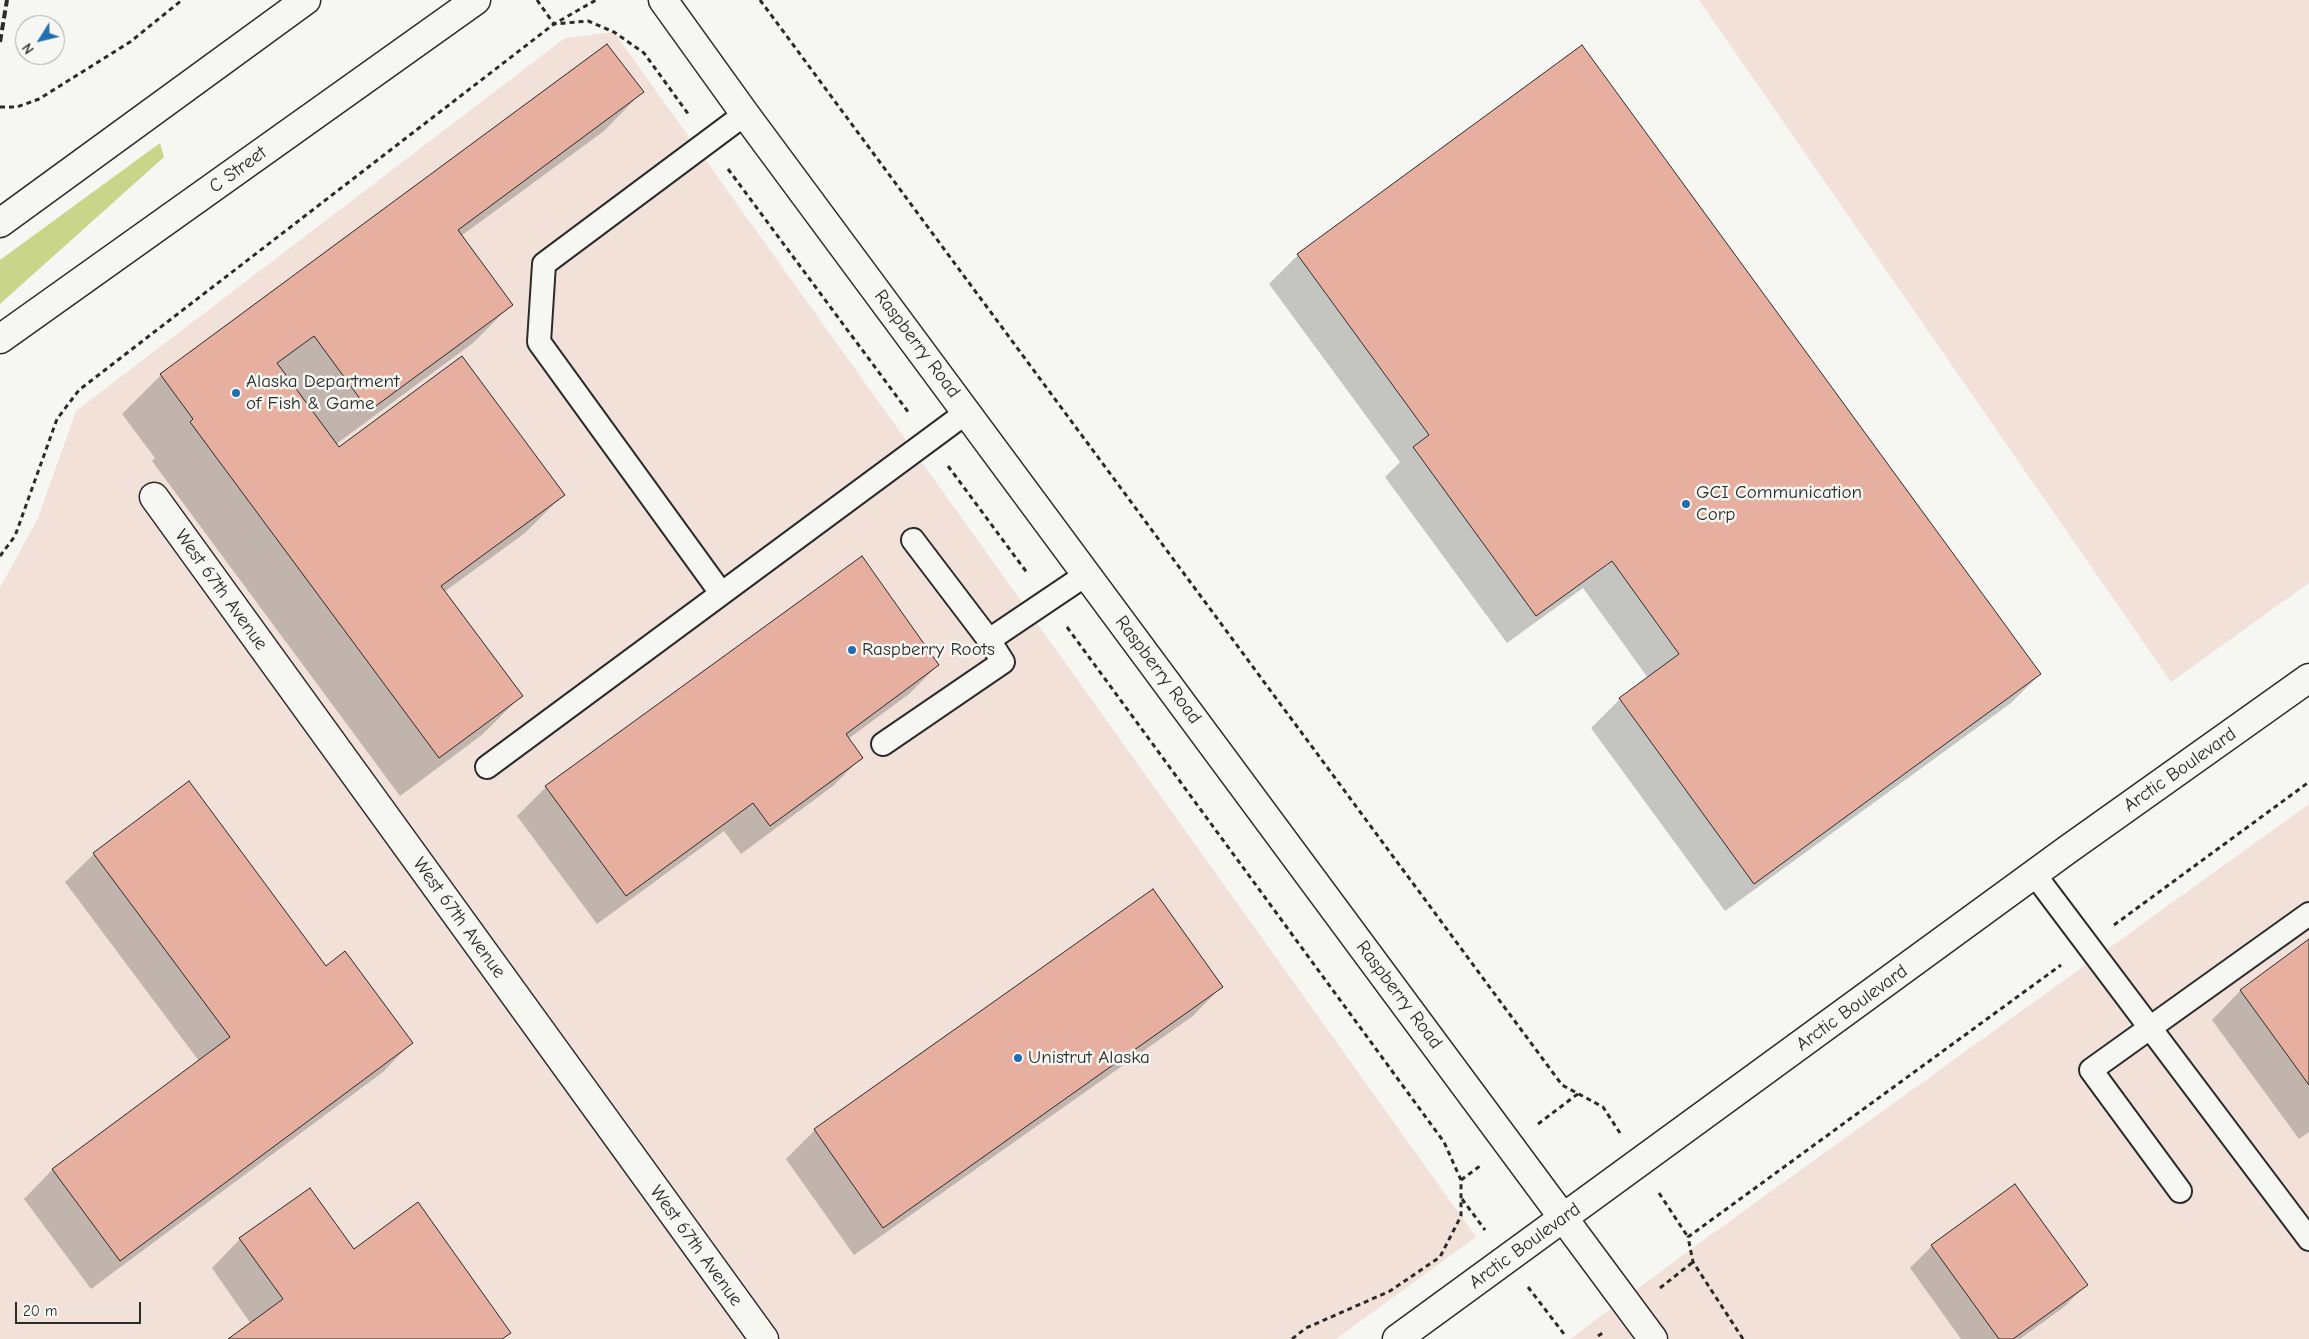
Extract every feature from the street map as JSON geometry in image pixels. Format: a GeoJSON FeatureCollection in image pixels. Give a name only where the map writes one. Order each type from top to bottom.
{"type":"FeatureCollection","features":[{"type":"Feature","properties":{"kind":"main road"},"geometry":{"type":"LineString","coordinates":[[0,222],[306,0]]}},
{"type":"Feature","properties":{"kind":"main road","name":"C Street"},"geometry":{"type":"LineString","coordinates":[[0,339],[476,0]]}},
{"type":"Feature","properties":{"kind":"main road","name":"Raspberry Road"},"geometry":{"type":"LineString","coordinates":[[663,0],[745,114],[968,412],[1653,1339]]}},
{"type":"Feature","properties":{"kind":"main road","name":"West 67th Avenue"},"geometry":{"type":"LineString","coordinates":[[154,497],[764,1339]]}},
{"type":"Feature","properties":{"kind":"main road","name":"Arctic Boulevard"},"geometry":{"type":"LineString","coordinates":[[1397,1339],[2034,875],[2307,684]]}},
{"type":"Feature","properties":{"kind":"lane"},"geometry":{"type":"LineString","coordinates":[[721,593],[538,342],[544,264],[745,114]]}},
{"type":"Feature","properties":{"kind":"lane"},"geometry":{"type":"LineString","coordinates":[[487,767],[968,412]]}},
{"type":"Feature","properties":{"kind":"lane"},"geometry":{"type":"LineString","coordinates":[[883,744],[1003,662],[989,640],[913,540]]}},
{"type":"Feature","properties":{"kind":"lane"},"geometry":{"type":"LineString","coordinates":[[989,640],[1087,574]]}},
{"type":"Feature","properties":{"kind":"lane"},"geometry":{"type":"LineString","coordinates":[[2034,875],[2309,1239]]}},
{"type":"Feature","properties":{"kind":"lane"},"geometry":{"type":"LineString","coordinates":[[2180,1191],[2091,1070],[2309,914]]}},
{"type":"Feature","properties":{"kind":"path"},"geometry":{"type":"LineString","coordinates":[[0,107],[17,107],[38,99],[130,42],[182,0]]}},
{"type":"Feature","properties":{"kind":"path"},"geometry":{"type":"LineString","coordinates":[[537,0],[554,24]]}},
{"type":"Feature","properties":{"kind":"path"},"geometry":{"type":"LineString","coordinates":[[0,556],[14,536],[57,419],[79,390],[554,24],[596,0]]}},
{"type":"Feature","properties":{"kind":"path"},"geometry":{"type":"LineString","coordinates":[[760,0],[1562,1085],[1603,1107]]}},
{"type":"Feature","properties":{"kind":"path"},"geometry":{"type":"LineString","coordinates":[[554,24],[588,21],[614,32],[644,54],[1444,1142],[1461,1180],[1461,1216],[1440,1257],[1390,1291],[1306,1328],[1292,1339]]}},
{"type":"Feature","properties":{"kind":"path"},"geometry":{"type":"LineString","coordinates":[[1743,1339],[1693,1262],[1688,1237],[2309,782]]}},
{"type":"Feature","properties":{"kind":"shaded area"},"geometry":{"type":"Polygon","coordinates":[[[1699,0],[2309,0],[2309,583],[2171,682],[1699,0]]]}},
{"type":"Feature","properties":{"kind":"shaded area"},"geometry":{"type":"Polygon","coordinates":[[[614,32],[1476,1237],[1336,1339],[0,1339],[0,588],[38,518],[76,411],[565,38],[614,32]]]}},
{"type":"Feature","properties":{"kind":"shaded area"},"geometry":{"type":"Polygon","coordinates":[[[2309,804],[2309,1339],[1570,1339],[1698,1244],[2309,804]]]}},
{"type":"Feature","properties":{"kind":"green space"},"geometry":{"type":"Polygon","coordinates":[[[160,143],[164,157],[0,304],[0,260],[160,143]]]}},
{"type":"Feature","properties":{"kind":"building","name":"Alaska Department of Fish & Game"},"geometry":{"type":"Polygon","coordinates":[[[607,44],[644,92],[458,230],[513,305],[369,411],[314,336],[277,363],[339,447],[462,356],[565,495],[441,586],[523,696],[439,758],[190,422],[193,419],[160,374],[607,44]]]}},
{"type":"Feature","properties":{"kind":"building","name":"GCI Communication Corp"},"geometry":{"type":"Polygon","coordinates":[[[1582,45],[2041,674],[1754,884],[1619,698],[1679,654],[1612,561],[1536,616],[1413,447],[1429,435],[1297,254],[1582,45]]]}},
{"type":"Feature","properties":{"kind":"building"},"geometry":{"type":"Polygon","coordinates":[[[862,556],[939,665],[846,734],[863,758],[770,826],[753,803],[626,896],[545,786],[862,556]]]}},
{"type":"Feature","properties":{"kind":"building"},"geometry":{"type":"Polygon","coordinates":[[[189,781],[326,966],[345,951],[413,1043],[120,1261],[52,1169],[230,1037],[93,853],[189,781]]]}},
{"type":"Feature","properties":{"kind":"building","name":"Unistrut Alaska"},"geometry":{"type":"Polygon","coordinates":[[[1153,889],[1223,987],[883,1228],[814,1129],[1153,889]]]}},
{"type":"Feature","properties":{"kind":"building"},"geometry":{"type":"Polygon","coordinates":[[[2309,939],[2309,1085],[2240,990],[2309,939]]]}},
{"type":"Feature","properties":{"kind":"building"},"geometry":{"type":"Polygon","coordinates":[[[2015,1184],[2088,1285],[2013,1339],[1999,1339],[1931,1245],[2015,1184]]]}},
{"type":"Feature","properties":{"kind":"building"},"geometry":{"type":"Polygon","coordinates":[[[310,1188],[354,1249],[418,1202],[511,1333],[502,1339],[228,1339],[283,1299],[239,1238],[310,1188]]]}},
{"type":"Feature","properties":{"kind":"railway"},"geometry":{"type":"LineString","coordinates":[[0,42],[7,0]]}},
{"type":"Feature","properties":{"kind":"place","name":"Alaska Department of Fish & Game"},"geometry":{"type":"Point","coordinates":[236,393]}},
{"type":"Feature","properties":{"kind":"place","name":"GCI Communication Corp"},"geometry":{"type":"Point","coordinates":[1686,504]}},
{"type":"Feature","properties":{"kind":"place","name":"Raspberry Roots"},"geometry":{"type":"Point","coordinates":[852,650]}},
{"type":"Feature","properties":{"kind":"place","name":"Unistrut Alaska"},"geometry":{"type":"Point","coordinates":[1018,1058]}}]}
